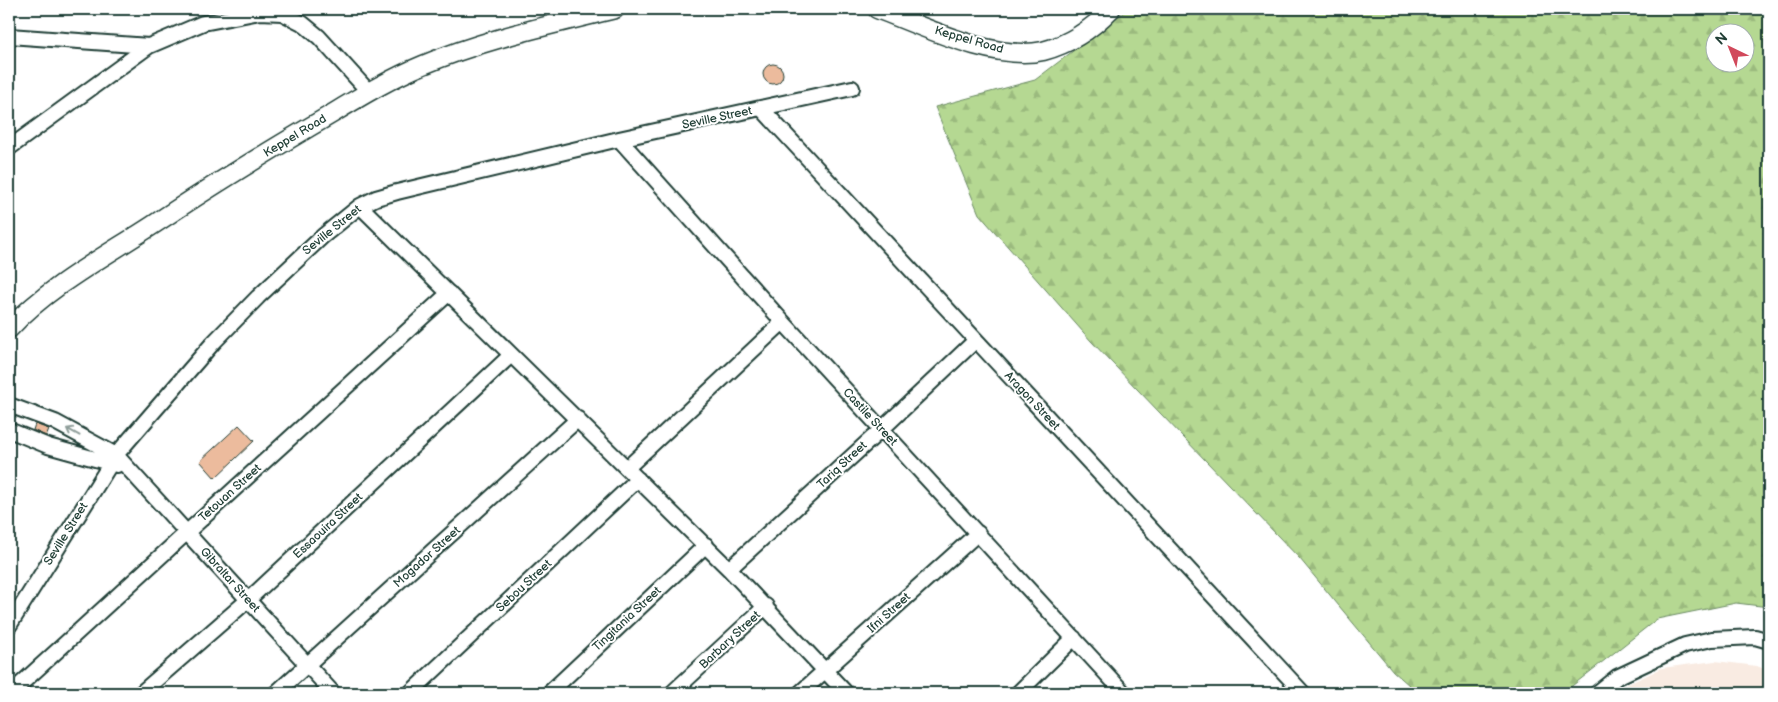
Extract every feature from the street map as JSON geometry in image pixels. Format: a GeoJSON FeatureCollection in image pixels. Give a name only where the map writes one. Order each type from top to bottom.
{"type":"FeatureCollection","features":[{"type":"Feature","properties":{"kind":"street","name":"Keppel Road"},"geometry":{"type":"LineString","coordinates":[[9,329],[36,303],[186,203],[369,92],[422,65],[445,56],[536,28],[615,9]]}},
{"type":"Feature","properties":{"kind":"street","name":"Keppel Road"},"geometry":{"type":"LineString","coordinates":[[877,9],[968,42],[1001,51],[1029,53],[1056,47],[1077,37],[1111,9]]}},
{"type":"Feature","properties":{"kind":"street"},"geometry":{"type":"LineString","coordinates":[[9,148],[149,46],[220,14],[282,13],[302,23],[319,37],[369,92]]}},
{"type":"Feature","properties":{"kind":"street"},"geometry":{"type":"LineString","coordinates":[[9,36],[149,46]]}},
{"type":"Feature","properties":{"kind":"street","name":"Seville Street"},"geometry":{"type":"LineString","coordinates":[[9,626],[113,459],[235,320],[294,261],[360,206],[376,198],[397,192],[619,139],[852,88]]}},
{"type":"Feature","properties":{"kind":"street","name":"Aragon Street"},"geometry":{"type":"LineString","coordinates":[[761,108],[1303,693]]}},
{"type":"Feature","properties":{"kind":"street","name":"Castile Street"},"geometry":{"type":"LineString","coordinates":[[619,139],[783,322],[1124,693]]}},
{"type":"Feature","properties":{"kind":"street"},"geometry":{"type":"LineString","coordinates":[[360,206],[730,569],[846,693]]}},
{"type":"Feature","properties":{"kind":"street","name":"Tetouan Street"},"geometry":{"type":"LineString","coordinates":[[11,693],[448,293]]}},
{"type":"Feature","properties":{"kind":"street"},"geometry":{"type":"LineString","coordinates":[[627,468],[783,322]]}},
{"type":"Feature","properties":{"kind":"street","name":"Tariq Street"},"geometry":{"type":"LineString","coordinates":[[730,569],[976,340]]}},
{"type":"Feature","properties":{"kind":"street","name":"Essaouira Street"},"geometry":{"type":"LineString","coordinates":[[141,693],[248,600],[511,355]]}},
{"type":"Feature","properties":{"kind":"street"},"geometry":{"type":"LineString","coordinates":[[9,405],[55,422],[113,459]]}},
{"type":"Feature","properties":{"kind":"street","name":"Mogador Street"},"geometry":{"type":"LineString","coordinates":[[276,693],[578,419]]}},
{"type":"Feature","properties":{"kind":"street"},"geometry":{"type":"LineString","coordinates":[[9,430],[48,446],[113,459]]}},
{"type":"Feature","properties":{"kind":"street","name":"Gibraltar Street"},"geometry":{"type":"LineString","coordinates":[[113,459],[127,468],[333,693]]}},
{"type":"Feature","properties":{"kind":"street","name":"Sebou Street"},"geometry":{"type":"LineString","coordinates":[[410,693],[638,479]]}},
{"type":"Feature","properties":{"kind":"street","name":"Ifni Street"},"geometry":{"type":"LineString","coordinates":[[800,693],[978,533]]}},
{"type":"Feature","properties":{"kind":"street","name":"Tingitania Street"},"geometry":{"type":"LineString","coordinates":[[549,693],[706,545]]}},
{"type":"Feature","properties":{"kind":"street","name":"Barbary Street"},"geometry":{"type":"LineString","coordinates":[[672,693],[766,606]]}},
{"type":"Feature","properties":{"kind":"street"},"geometry":{"type":"LineString","coordinates":[[1597,693],[1617,677],[1685,646],[1712,639],[1755,637],[1769,641]]}},
{"type":"Feature","properties":{"kind":"street"},"geometry":{"type":"LineString","coordinates":[[1018,693],[1074,638]]}},
{"type":"Feature","properties":{"kind":"shaded area"},"geometry":{"type":"Polygon","coordinates":[[[1715,661],[1757,666],[1769,671],[1769,693],[1617,693],[1624,686],[1662,668],[1715,661]]]}},
{"type":"Feature","properties":{"kind":"green space"},"geometry":{"type":"Polygon","coordinates":[[[1128,9],[1769,9],[1769,607],[1736,603],[1657,619],[1563,693],[1418,693],[1393,671],[1300,559],[1091,341],[979,214],[935,107],[1035,80],[1128,9]]]}},
{"type":"Feature","properties":{"kind":"building"},"geometry":{"type":"Polygon","coordinates":[[[769,64],[777,64],[783,70],[783,78],[777,84],[769,84],[763,78],[763,70],[769,64]]]}},
{"type":"Feature","properties":{"kind":"building"},"geometry":{"type":"Polygon","coordinates":[[[35,424],[49,429],[46,436],[33,430],[35,424]]]}},
{"type":"Feature","properties":{"kind":"building"},"geometry":{"type":"Polygon","coordinates":[[[239,425],[254,441],[215,478],[200,461],[239,425]]]}}]}
